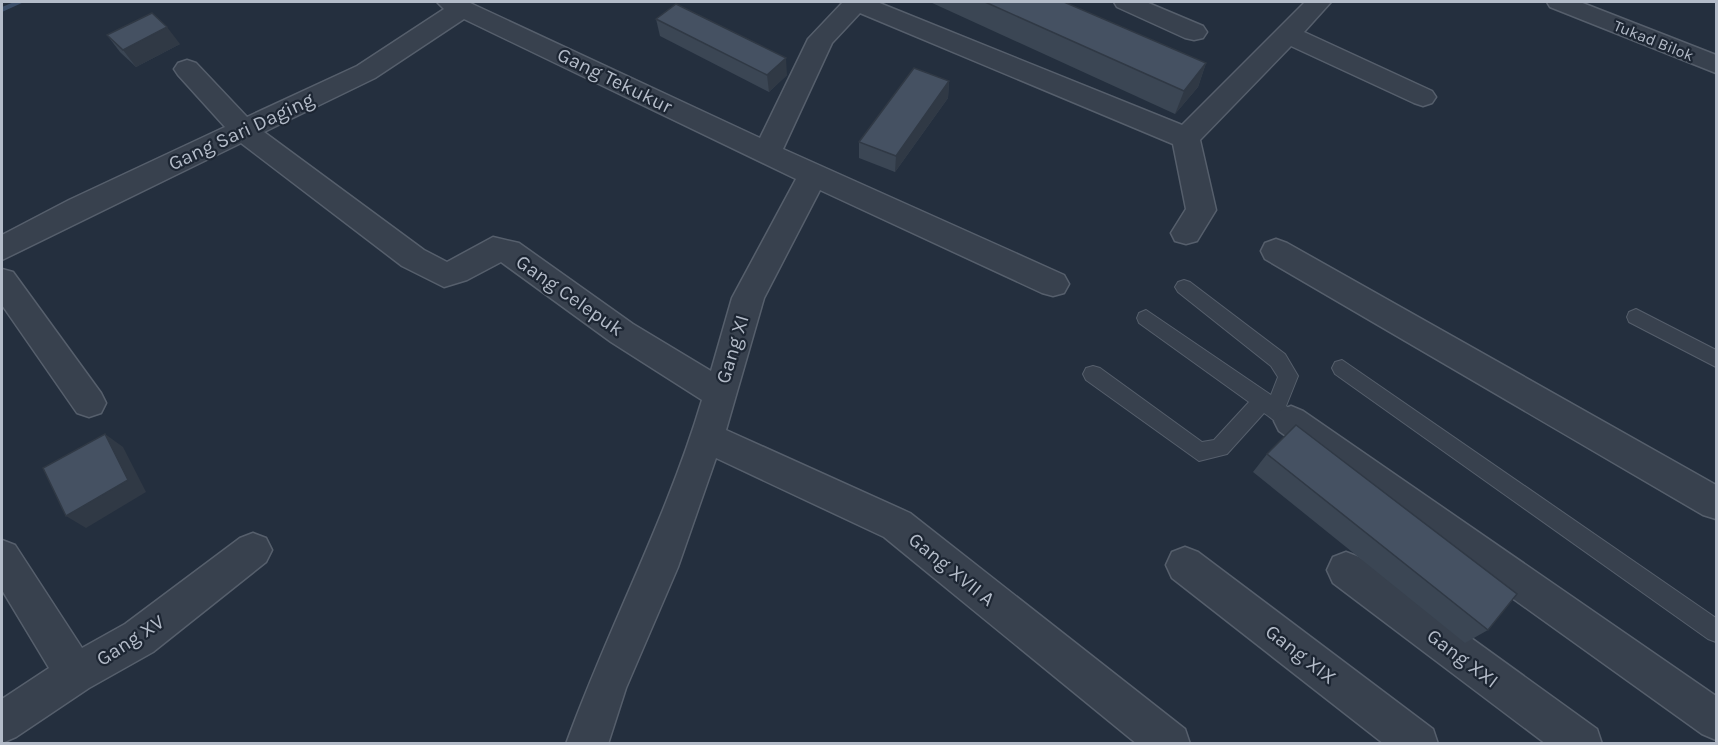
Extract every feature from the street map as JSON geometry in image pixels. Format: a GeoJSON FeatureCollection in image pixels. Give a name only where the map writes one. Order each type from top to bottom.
{"type":"FeatureCollection","features":[{"type":"Feature","properties":{"kind":"street"},"geometry":{"type":"LineString","coordinates":[[1053,284],[767,153],[821,39],[856,2],[1186,138]]}},
{"type":"Feature","properties":{"kind":"street"},"geometry":{"type":"LineString","coordinates":[[1126,2],[1194,32]]}},
{"type":"Feature","properties":{"kind":"street"},"geometry":{"type":"LineString","coordinates":[[1186,138],[1319,2]]}},
{"type":"Feature","properties":{"kind":"street","name":"Tukad Bilok"},"geometry":{"type":"LineString","coordinates":[[1559,2],[1716,65]]}},
{"type":"Feature","properties":{"kind":"street","name":"Gang Tekukur"},"geometry":{"type":"LineString","coordinates":[[455,5],[767,153]]}},
{"type":"Feature","properties":{"kind":"street","name":"Gang Sari Daging"},"geometry":{"type":"LineString","coordinates":[[2,249],[79,208],[366,72],[455,5]]}},
{"type":"Feature","properties":{"kind":"street"},"geometry":{"type":"LineString","coordinates":[[1288,34],[1424,98]]}},
{"type":"Feature","properties":{"kind":"street"},"geometry":{"type":"LineString","coordinates":[[187,69],[243,130]]}},
{"type":"Feature","properties":{"kind":"street","name":"Gang Celepuk"},"geometry":{"type":"LineString","coordinates":[[243,130],[413,258],[444,275],[456,272],[493,249],[508,251],[622,333],[719,393]]}},
{"type":"Feature","properties":{"kind":"street"},"geometry":{"type":"LineString","coordinates":[[1186,138],[1200,210],[1200,214],[1186,233]]}},
{"type":"Feature","properties":{"kind":"street","name":"Gang XI"},"geometry":{"type":"LineString","coordinates":[[587,744],[607,686],[659,567],[706,437],[748,298],[813,175]]}},
{"type":"Feature","properties":{"kind":"street"},"geometry":{"type":"LineString","coordinates":[[1276,251],[1716,503]]}},
{"type":"Feature","properties":{"kind":"street"},"geometry":{"type":"LineString","coordinates":[[2,281],[89,403]]}},
{"type":"Feature","properties":{"kind":"street"},"geometry":{"type":"LineString","coordinates":[[1275,411],[1716,720]]}},
{"type":"Feature","properties":{"kind":"street","name":"Gang XVII A"},"geometry":{"type":"LineString","coordinates":[[706,437],[897,525],[1170,744]]}},
{"type":"Feature","properties":{"kind":"street","name":"Gang XV"},"geometry":{"type":"LineString","coordinates":[[2,723],[75,674],[139,639],[254,550]]}},
{"type":"Feature","properties":{"kind":"street"},"geometry":{"type":"LineString","coordinates":[[2,557],[75,674]]}},
{"type":"Feature","properties":{"kind":"street","name":"Gang XIX"},"geometry":{"type":"LineString","coordinates":[[1185,565],[1418,744]]}},
{"type":"Feature","properties":{"kind":"street","name":"Gang XXI"},"geometry":{"type":"LineString","coordinates":[[1346,570],[1481,672],[1582,744]]}},
{"type":"Feature","properties":{"kind":"lane"},"geometry":{"type":"LineString","coordinates":[[1093,374],[1199,452],[1220,448],[1275,411],[1288,376],[1278,360],[1184,287]]}},
{"type":"Feature","properties":{"kind":"lane"},"geometry":{"type":"LineString","coordinates":[[1636,317],[1716,359]]}},
{"type":"Feature","properties":{"kind":"lane"},"geometry":{"type":"LineString","coordinates":[[1146,318],[1275,411]]}},
{"type":"Feature","properties":{"kind":"lane"},"geometry":{"type":"LineString","coordinates":[[1342,368],[1485,471],[1716,631]]}},
{"type":"Feature","properties":{"kind":"building"},"geometry":{"type":"Polygon","coordinates":[[[985,2],[1064,2],[1206,63],[1184,91],[985,2]]]}},
{"type":"Feature","properties":{"kind":"building"},"geometry":{"type":"Polygon","coordinates":[[[676,4],[786,58],[767,75],[656,19],[676,4]]]}},
{"type":"Feature","properties":{"kind":"building"},"geometry":{"type":"Polygon","coordinates":[[[152,13],[167,27],[123,50],[107,35],[152,13]]]}},
{"type":"Feature","properties":{"kind":"building"},"geometry":{"type":"Polygon","coordinates":[[[914,68],[949,81],[896,156],[859,142],[914,68]]]}},
{"type":"Feature","properties":{"kind":"building"},"geometry":{"type":"Polygon","coordinates":[[[1296,425],[1517,594],[1488,630],[1267,454],[1296,425]]]}},
{"type":"Feature","properties":{"kind":"building"},"geometry":{"type":"Polygon","coordinates":[[[105,434],[128,480],[66,516],[43,468],[105,434]]]}},
{"type":"Feature","properties":{"kind":"waterway"},"geometry":{"type":"LineString","coordinates":[[2,10],[20,2]]}}]}
